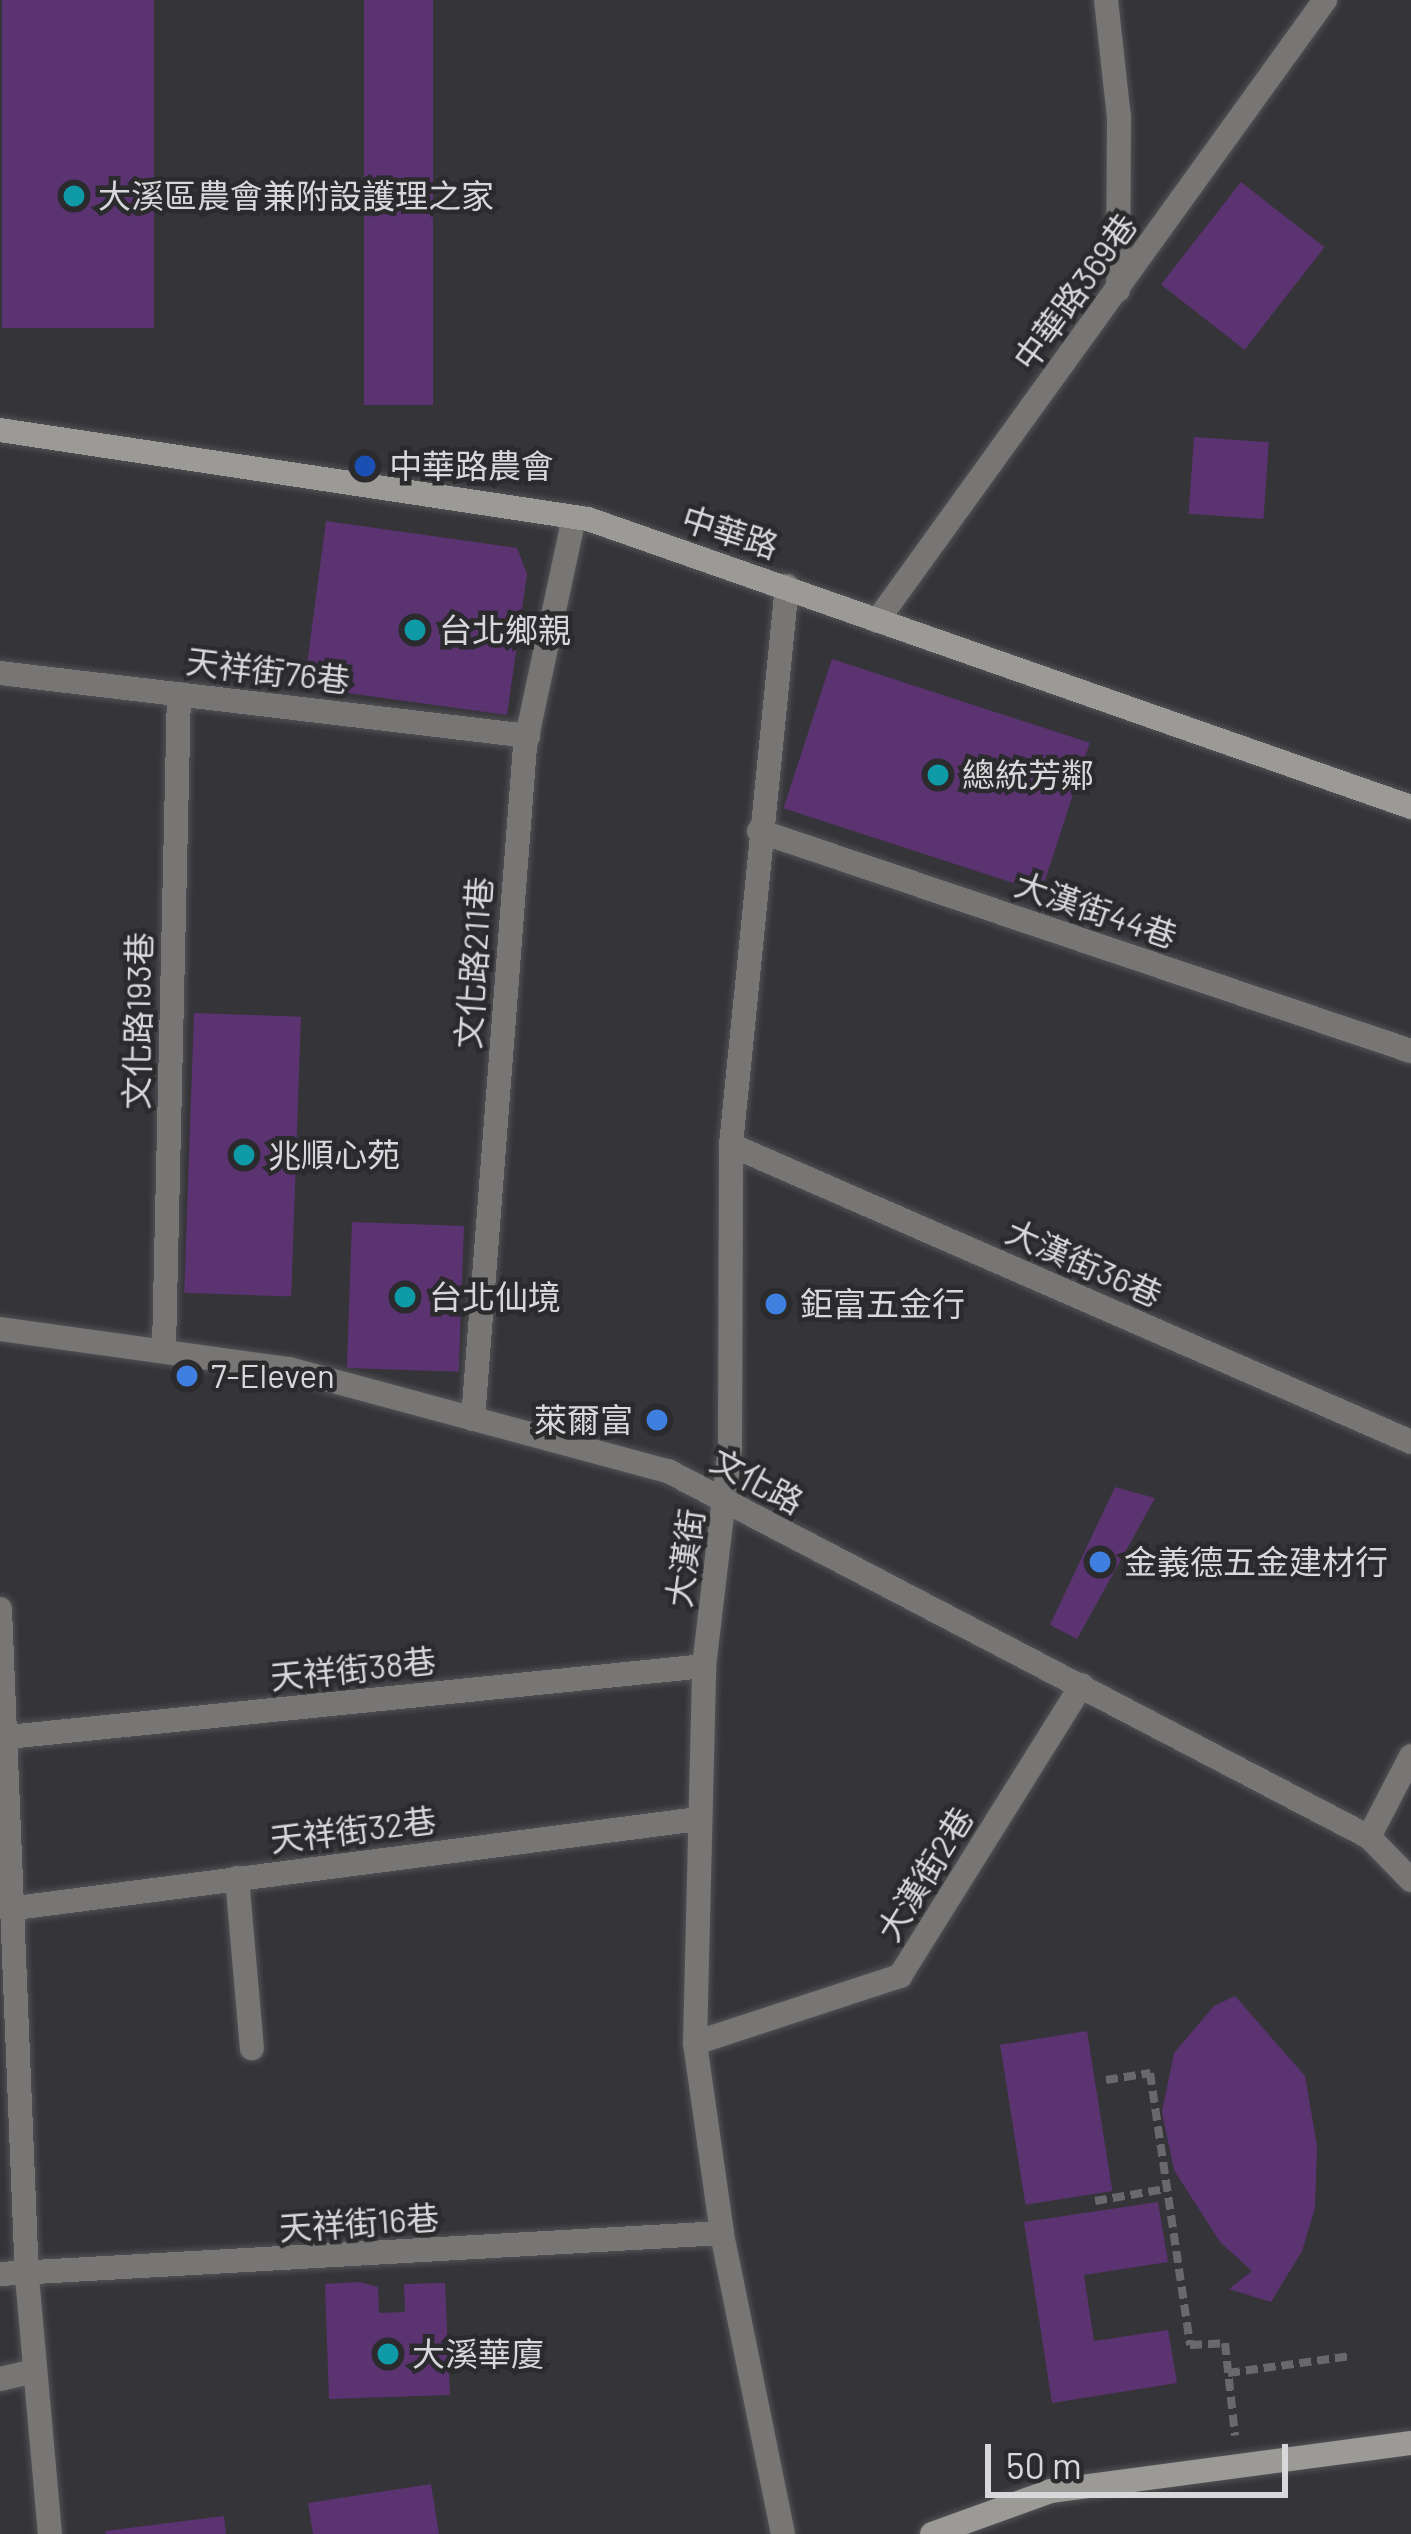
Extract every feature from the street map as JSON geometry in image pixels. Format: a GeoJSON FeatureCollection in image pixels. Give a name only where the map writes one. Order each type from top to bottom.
{"type":"FeatureCollection","features":[{"type":"Feature","properties":{"kind":"street"},"geometry":{"type":"LineString","coordinates":[[1106,0],[1119,117],[1118,290]]}},
{"type":"Feature","properties":{"kind":"street","name":"中華路369巷"},"geometry":{"type":"LineString","coordinates":[[877,621],[1324,0]]}},
{"type":"Feature","properties":{"kind":"street","name":"中華路"},"geometry":{"type":"LineString","coordinates":[[0,430],[574,518],[787,586],[1411,807]]}},
{"type":"Feature","properties":{"kind":"street","name":"文化路211巷"},"geometry":{"type":"LineString","coordinates":[[473,1419],[528,736],[574,518]]}},
{"type":"Feature","properties":{"kind":"street","name":"大漢街"},"geometry":{"type":"LineString","coordinates":[[783,2534],[722,2233],[695,2043],[704,1666],[727,1503],[731,1145],[787,586]]}},
{"type":"Feature","properties":{"kind":"street","name":"天祥街76巷"},"geometry":{"type":"LineString","coordinates":[[0,673],[528,736]]}},
{"type":"Feature","properties":{"kind":"street","name":"文化路193巷"},"geometry":{"type":"LineString","coordinates":[[164,1348],[178,694]]}},
{"type":"Feature","properties":{"kind":"street","name":"大漢街44巷"},"geometry":{"type":"LineString","coordinates":[[759,831],[1411,1051]]}},
{"type":"Feature","properties":{"kind":"street","name":"大漢街36巷"},"geometry":{"type":"LineString","coordinates":[[731,1145],[1411,1442]]}},
{"type":"Feature","properties":{"kind":"street","name":"文化路"},"geometry":{"type":"LineString","coordinates":[[0,1329],[164,1348],[289,1369],[668,1471],[1369,1837],[1411,1880]]}},
{"type":"Feature","properties":{"kind":"street"},"geometry":{"type":"LineString","coordinates":[[0,1609],[16,1908],[27,2277],[50,2534]]}},
{"type":"Feature","properties":{"kind":"street","name":"天祥街38巷"},"geometry":{"type":"LineString","coordinates":[[8,1738],[704,1666]]}},
{"type":"Feature","properties":{"kind":"street","name":"大漢街2巷"},"geometry":{"type":"LineString","coordinates":[[695,2043],[900,1976],[1082,1685]]}},
{"type":"Feature","properties":{"kind":"street"},"geometry":{"type":"LineString","coordinates":[[1369,1837],[1411,1756]]}},
{"type":"Feature","properties":{"kind":"street","name":"天祥街32巷"},"geometry":{"type":"LineString","coordinates":[[16,1908],[698,1819]]}},
{"type":"Feature","properties":{"kind":"street"},"geometry":{"type":"LineString","coordinates":[[237,1878],[252,2048]]}},
{"type":"Feature","properties":{"kind":"street","name":"天祥街16巷"},"geometry":{"type":"LineString","coordinates":[[0,2274],[27,2277],[722,2233]]}},
{"type":"Feature","properties":{"kind":"street"},"geometry":{"type":"LineString","coordinates":[[0,2379],[34,2371]]}},
{"type":"Feature","properties":{"kind":"street"},"geometry":{"type":"LineString","coordinates":[[932,2534],[1051,2492],[1411,2444]]}},
{"type":"Feature","properties":{"kind":"path"},"geometry":{"type":"LineString","coordinates":[[1106,2080],[1150,2073],[1190,2345],[1225,2343],[1238,2467]]}},
{"type":"Feature","properties":{"kind":"path"},"geometry":{"type":"LineString","coordinates":[[1095,2201],[1165,2189]]}},
{"type":"Feature","properties":{"kind":"path"},"geometry":{"type":"LineString","coordinates":[[1228,2373],[1351,2356]]}},
{"type":"Feature","properties":{"kind":"building","name":"大溪區農會兼附設護理之家"},"geometry":{"type":"Polygon","coordinates":[[[2,0],[154,0],[154,328],[2,328],[2,0]]]}},
{"type":"Feature","properties":{"kind":"building"},"geometry":{"type":"Polygon","coordinates":[[[364,0],[433,0],[433,405],[364,405],[364,0]]]}},
{"type":"Feature","properties":{"kind":"building"},"geometry":{"type":"Polygon","coordinates":[[[1241,182],[1325,247],[1244,350],[1161,284],[1241,182]]]}},
{"type":"Feature","properties":{"kind":"building"},"geometry":{"type":"Polygon","coordinates":[[[1194,437],[1269,442],[1263,519],[1189,514],[1194,437]]]}},
{"type":"Feature","properties":{"kind":"building","name":"台北鄉親"},"geometry":{"type":"Polygon","coordinates":[[[326,521],[517,548],[527,574],[507,715],[304,687],[326,521]]]}},
{"type":"Feature","properties":{"kind":"building","name":"總統芳鄰"},"geometry":{"type":"Polygon","coordinates":[[[832,659],[1090,743],[1041,892],[783,808],[832,659]]]}},
{"type":"Feature","properties":{"kind":"building","name":"兆順心苑"},"geometry":{"type":"Polygon","coordinates":[[[194,1013],[301,1017],[291,1297],[184,1293],[194,1013]]]}},
{"type":"Feature","properties":{"kind":"building","name":"台北仙境"},"geometry":{"type":"Polygon","coordinates":[[[352,1222],[464,1226],[459,1372],[347,1368],[352,1222]]]}},
{"type":"Feature","properties":{"kind":"building","name":"金義德五金建材行"},"geometry":{"type":"Polygon","coordinates":[[[1115,1487],[1155,1498],[1077,1639],[1050,1625],[1115,1487]]]}},
{"type":"Feature","properties":{"kind":"building"},"geometry":{"type":"Polygon","coordinates":[[[1235,1996],[1305,2076],[1317,2146],[1315,2208],[1302,2251],[1271,2302],[1229,2289],[1252,2271],[1220,2242],[1174,2170],[1162,2112],[1174,2053],[1214,2006],[1235,1996]]]}},
{"type":"Feature","properties":{"kind":"building"},"geometry":{"type":"Polygon","coordinates":[[[1087,2031],[1112,2191],[1025,2205],[1000,2045],[1087,2031]]]}},
{"type":"Feature","properties":{"kind":"building"},"geometry":{"type":"Polygon","coordinates":[[[1158,2202],[1168,2262],[1084,2275],[1094,2341],[1168,2330],[1177,2383],[1052,2403],[1024,2222],[1158,2202]]]}},
{"type":"Feature","properties":{"kind":"building","name":"大溪華廈"},"geometry":{"type":"Polygon","coordinates":[[[360,2282],[378,2287],[379,2313],[405,2312],[404,2284],[445,2283],[450,2395],[329,2399],[325,2284],[360,2282]]]}},
{"type":"Feature","properties":{"kind":"building"},"geometry":{"type":"Polygon","coordinates":[[[431,2484],[439,2534],[313,2534],[308,2503],[431,2484]]]}},
{"type":"Feature","properties":{"kind":"building"},"geometry":{"type":"Polygon","coordinates":[[[224,2516],[226,2534],[105,2531],[224,2516]]]}},
{"type":"Feature","properties":{"kind":"place","name":"大溪區農會兼附設護理之家"},"geometry":{"type":"Point","coordinates":[74,196]}},
{"type":"Feature","properties":{"kind":"place","name":"中華路農會"},"geometry":{"type":"Point","coordinates":[365,466]}},
{"type":"Feature","properties":{"kind":"place","name":"台北鄉親"},"geometry":{"type":"Point","coordinates":[415,630]}},
{"type":"Feature","properties":{"kind":"place","name":"總統芳鄰"},"geometry":{"type":"Point","coordinates":[938,775]}},
{"type":"Feature","properties":{"kind":"place","name":"兆順心苑"},"geometry":{"type":"Point","coordinates":[244,1155]}},
{"type":"Feature","properties":{"kind":"place","name":"台北仙境"},"geometry":{"type":"Point","coordinates":[405,1297]}},
{"type":"Feature","properties":{"kind":"place","name":"鉅富五金行"},"geometry":{"type":"Point","coordinates":[776,1304]}},
{"type":"Feature","properties":{"kind":"place","name":"7-Eleven"},"geometry":{"type":"Point","coordinates":[187,1376]}},
{"type":"Feature","properties":{"kind":"place","name":"萊爾富"},"geometry":{"type":"Point","coordinates":[657,1420]}},
{"type":"Feature","properties":{"kind":"place","name":"金義德五金建材行"},"geometry":{"type":"Point","coordinates":[1100,1562]}},
{"type":"Feature","properties":{"kind":"place","name":"大溪華廈"},"geometry":{"type":"Point","coordinates":[388,2354]}}]}
